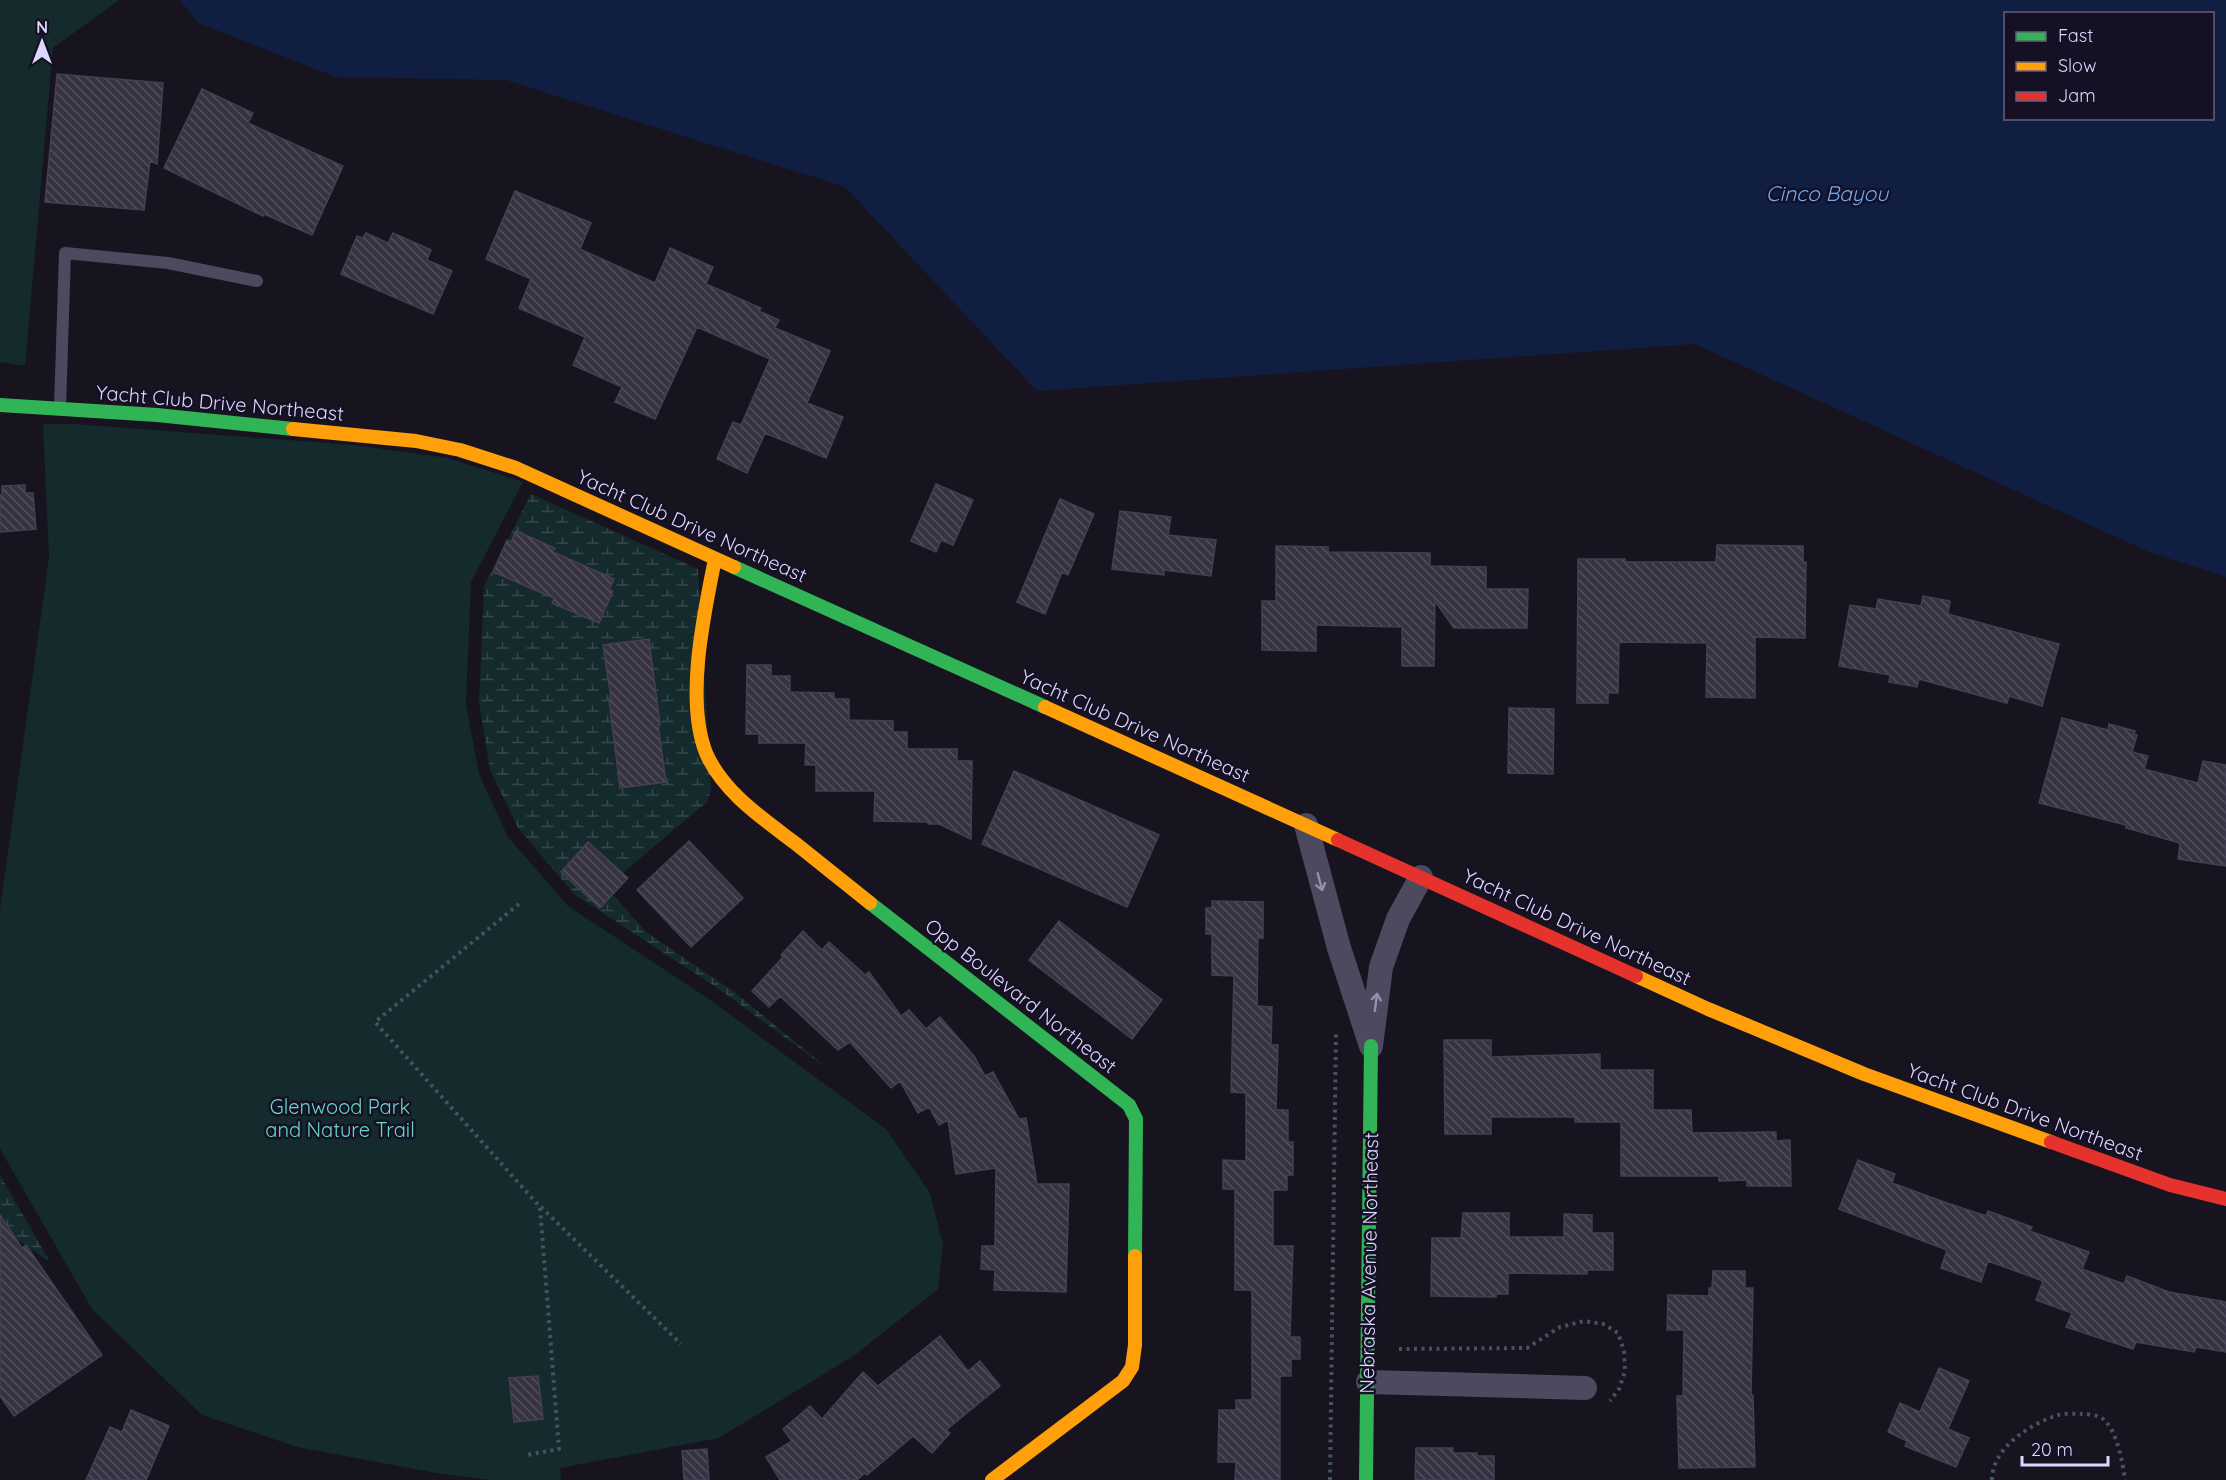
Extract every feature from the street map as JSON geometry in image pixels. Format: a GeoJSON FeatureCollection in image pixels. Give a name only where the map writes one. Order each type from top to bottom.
{"type":"FeatureCollection","features":[{"type":"Feature","properties":{"kind":"street","name":"Yacht Club Drive Northeast"},"geometry":{"type":"LineString","coordinates":[[0,405],[157,416],[416,441],[460,450],[516,468],[1708,1009],[1864,1074],[2170,1185],[2226,1200]]}},
{"type":"Feature","properties":{"kind":"street","name":"Opp Boulevard Northeast"},"geometry":{"type":"LineString","coordinates":[[715,559],[705,611],[699,664],[698,703],[699,724],[706,751],[720,777],[767,821],[843,883],[1129,1105],[1136,1119],[1135,1345],[1132,1367],[1123,1381],[993,1480]]}},
{"type":"Feature","properties":{"kind":"street","name":"Nebraska Avenue Northeast"},"geometry":{"type":"LineString","coordinates":[[1306,825],[1325,898],[1371,1046]]}},
{"type":"Feature","properties":{"kind":"street","name":"Nebraska Avenue Northeast"},"geometry":{"type":"LineString","coordinates":[[1366,1480],[1371,1046],[1381,967],[1398,919],[1421,877]]}},
{"type":"Feature","properties":{"kind":"street"},"geometry":{"type":"LineString","coordinates":[[1368,1382],[1585,1388]]}},
{"type":"Feature","properties":{"kind":"lane"},"geometry":{"type":"LineString","coordinates":[[60,409],[65,253],[168,263],[256,281]]}},
{"type":"Feature","properties":{"kind":"path"},"geometry":{"type":"LineString","coordinates":[[519,904],[375,1022],[540,1207],[681,1344]]}},
{"type":"Feature","properties":{"kind":"path"},"geometry":{"type":"LineString","coordinates":[[1330,1480],[1336,1024]]}},
{"type":"Feature","properties":{"kind":"path"},"geometry":{"type":"LineString","coordinates":[[527,1455],[559,1449],[540,1207]]}},
{"type":"Feature","properties":{"kind":"path"},"geometry":{"type":"LineString","coordinates":[[1992,1480],[1992,1472],[2013,1439],[2035,1425],[2060,1414],[2090,1414],[2104,1420],[2114,1437],[2122,1461],[2125,1480]]}},
{"type":"Feature","properties":{"kind":"green space"},"geometry":{"type":"Polygon","coordinates":[[[0,0],[119,0],[53,48],[25,366],[0,362],[0,0]]]}},
{"type":"Feature","properties":{"kind":"green space","name":"Glenwood Park and Nature Trail"},"geometry":{"type":"Polygon","coordinates":[[[43,424],[74,424],[354,445],[448,458],[523,482],[471,582],[466,704],[479,774],[508,837],[568,906],[709,999],[886,1129],[930,1193],[943,1244],[938,1289],[855,1355],[719,1438],[560,1468],[561,1480],[490,1480],[436,1473],[297,1447],[202,1415],[92,1309],[0,1149],[0,910],[49,558],[43,424]]]}},
{"type":"Feature","properties":{"kind":"green space"},"geometry":{"type":"Polygon","coordinates":[[[531,494],[698,569],[711,790],[707,802],[606,887],[646,932],[733,991],[832,1072],[716,987],[575,895],[518,828],[490,770],[479,703],[484,586],[531,494]]]}},
{"type":"Feature","properties":{"kind":"green space"},"geometry":{"type":"Polygon","coordinates":[[[0,1175],[50,1262],[0,1228],[0,1175]]]}},
{"type":"Feature","properties":{"kind":"water","name":"Cinco Bayou"},"geometry":{"type":"Polygon","coordinates":[[[180,0],[2226,0],[2226,577],[2149,552],[1695,344],[1037,391],[845,187],[506,80],[336,77],[198,23],[180,0]]]}},
{"type":"Feature","properties":{"kind":"building"},"geometry":{"type":"Polygon","coordinates":[[[57,74],[163,83],[157,164],[150,161],[144,210],[45,202],[57,74]]]}},
{"type":"Feature","properties":{"kind":"building"},"geometry":{"type":"Polygon","coordinates":[[[202,89],[253,113],[248,123],[343,166],[312,235],[264,214],[263,216],[164,168],[202,89]]]}},
{"type":"Feature","properties":{"kind":"building"},"geometry":{"type":"Polygon","coordinates":[[[515,191],[591,223],[580,249],[655,283],[670,248],[713,267],[706,284],[761,308],[759,311],[779,320],[775,328],[830,351],[807,403],[843,417],[826,458],[765,433],[747,473],[717,459],[733,422],[741,425],[770,359],[697,327],[655,419],[615,402],[622,387],[573,365],[585,337],[519,308],[531,279],[486,259],[515,191]]]}},
{"type":"Feature","properties":{"kind":"building"},"geometry":{"type":"Polygon","coordinates":[[[366,233],[388,243],[393,233],[431,250],[427,260],[452,271],[433,314],[341,274],[357,236],[363,238],[366,233]]]}},
{"type":"Feature","properties":{"kind":"building"},"geometry":{"type":"Polygon","coordinates":[[[936,484],[973,500],[953,545],[941,540],[936,552],[911,541],[936,484]]]}},
{"type":"Feature","properties":{"kind":"building"},"geometry":{"type":"Polygon","coordinates":[[[25,485],[25,493],[33,493],[36,529],[0,532],[2,486],[25,485]]]}},
{"type":"Feature","properties":{"kind":"building"},"geometry":{"type":"Polygon","coordinates":[[[1060,499],[1094,514],[1068,575],[1062,572],[1045,614],[1017,602],[1060,499]]]}},
{"type":"Feature","properties":{"kind":"building"},"geometry":{"type":"Polygon","coordinates":[[[1120,511],[1171,517],[1168,535],[1216,540],[1211,576],[1164,570],[1164,575],[1112,569],[1120,511]]]}},
{"type":"Feature","properties":{"kind":"building"},"geometry":{"type":"Polygon","coordinates":[[[516,531],[555,548],[553,552],[614,579],[609,590],[613,591],[599,623],[552,603],[554,598],[493,572],[507,540],[511,542],[516,531]]]}},
{"type":"Feature","properties":{"kind":"building"},"geometry":{"type":"Polygon","coordinates":[[[1717,545],[1803,546],[1803,562],[1806,562],[1805,638],[1755,637],[1755,698],[1706,697],[1707,643],[1619,642],[1618,693],[1608,693],[1608,703],[1577,703],[1578,559],[1625,559],[1625,562],[1716,562],[1717,545]]]}},
{"type":"Feature","properties":{"kind":"building"},"geometry":{"type":"Polygon","coordinates":[[[1276,546],[1328,547],[1328,552],[1430,553],[1430,566],[1486,567],[1486,589],[1528,589],[1527,628],[1454,628],[1435,601],[1434,666],[1402,666],[1402,627],[1316,625],[1316,651],[1262,650],[1262,601],[1276,601],[1276,546]]]}},
{"type":"Feature","properties":{"kind":"building"},"geometry":{"type":"Polygon","coordinates":[[[1923,596],[1950,601],[1948,614],[2059,644],[2042,706],[2009,696],[2007,703],[1919,679],[1917,687],[1889,682],[1890,675],[1839,666],[1850,605],[1876,609],[1878,599],[1921,606],[1923,596]]]}},
{"type":"Feature","properties":{"kind":"building"},"geometry":{"type":"Polygon","coordinates":[[[649,639],[666,782],[620,788],[603,645],[649,639]]]}},
{"type":"Feature","properties":{"kind":"building"},"geometry":{"type":"Polygon","coordinates":[[[747,665],[771,665],[771,676],[790,676],[790,692],[834,693],[834,699],[849,699],[849,720],[893,721],[893,732],[907,732],[907,749],[957,749],[957,761],[972,761],[971,839],[939,824],[874,821],[875,791],[816,791],[816,765],[805,765],[806,743],[759,743],[759,734],[746,734],[747,665]]]}},
{"type":"Feature","properties":{"kind":"building"},"geometry":{"type":"Polygon","coordinates":[[[1509,708],[1554,709],[1553,774],[1508,773],[1509,708]]]}},
{"type":"Feature","properties":{"kind":"building"},"geometry":{"type":"Polygon","coordinates":[[[2062,718],[2108,730],[2109,724],[2135,731],[2134,734],[2137,735],[2132,752],[2148,756],[2144,769],[2198,783],[2203,761],[2226,765],[2226,866],[2178,859],[2180,843],[2126,828],[2126,825],[2039,803],[2062,718]]]}},
{"type":"Feature","properties":{"kind":"building"},"geometry":{"type":"Polygon","coordinates":[[[1014,771],[1159,835],[1127,907],[982,844],[1014,771]]]}},
{"type":"Feature","properties":{"kind":"building"},"geometry":{"type":"Polygon","coordinates":[[[689,841],[743,898],[691,947],[637,890],[689,841]]]}},
{"type":"Feature","properties":{"kind":"building"},"geometry":{"type":"Polygon","coordinates":[[[588,842],[628,878],[600,908],[561,872],[588,842]]]}},
{"type":"Feature","properties":{"kind":"building"},"geometry":{"type":"Polygon","coordinates":[[[1212,901],[1263,902],[1263,938],[1258,938],[1257,1006],[1272,1007],[1271,1045],[1278,1045],[1276,1110],[1288,1110],[1288,1142],[1293,1142],[1293,1175],[1287,1175],[1287,1190],[1273,1190],[1273,1246],[1293,1246],[1290,1337],[1300,1337],[1300,1359],[1291,1359],[1291,1376],[1280,1376],[1280,1480],[1235,1480],[1236,1462],[1218,1462],[1219,1410],[1236,1410],[1236,1400],[1252,1400],[1252,1290],[1235,1290],[1235,1189],[1223,1189],[1223,1160],[1246,1161],[1246,1093],[1231,1092],[1234,976],[1212,975],[1212,934],[1206,934],[1206,908],[1212,908],[1212,901]]]}},
{"type":"Feature","properties":{"kind":"building"},"geometry":{"type":"Polygon","coordinates":[[[1059,921],[1162,1000],[1132,1039],[1029,960],[1059,921]]]}},
{"type":"Feature","properties":{"kind":"building"},"geometry":{"type":"Polygon","coordinates":[[[803,931],[822,950],[829,942],[865,975],[869,972],[901,1016],[909,1010],[926,1029],[940,1017],[974,1056],[985,1076],[993,1072],[1019,1119],[1026,1118],[1037,1184],[1069,1184],[1066,1292],[994,1290],[995,1270],[981,1269],[982,1246],[995,1246],[996,1168],[956,1174],[948,1120],[939,1125],[929,1107],[918,1113],[900,1081],[891,1088],[850,1042],[838,1050],[780,996],[769,1007],[752,991],[803,931]]]}},
{"type":"Feature","properties":{"kind":"building"},"geometry":{"type":"Polygon","coordinates":[[[1444,1040],[1491,1040],[1491,1057],[1600,1054],[1600,1070],[1653,1070],[1653,1110],[1691,1110],[1692,1133],[1776,1132],[1776,1141],[1790,1140],[1791,1186],[1747,1186],[1747,1180],[1719,1181],[1719,1176],[1621,1176],[1621,1122],[1575,1122],[1575,1117],[1491,1117],[1491,1134],[1445,1134],[1444,1040]]]}},
{"type":"Feature","properties":{"kind":"building"},"geometry":{"type":"Polygon","coordinates":[[[1858,1160],[1895,1174],[1892,1183],[1986,1216],[1988,1211],[2032,1227],[2030,1231],[2089,1252],[2082,1269],[2124,1284],[2127,1276],[2169,1292],[2226,1302],[2226,1352],[2196,1347],[2194,1352],[2136,1342],[2133,1349],[2066,1327],[2072,1313],[2036,1300],[2043,1281],[1988,1261],[1981,1282],[1941,1268],[1947,1250],[1839,1209],[1858,1160]]]}},
{"type":"Feature","properties":{"kind":"building"},"geometry":{"type":"Polygon","coordinates":[[[1463,1213],[1509,1213],[1509,1237],[1564,1237],[1564,1214],[1592,1215],[1592,1233],[1613,1233],[1613,1270],[1587,1270],[1587,1274],[1508,1273],[1508,1294],[1496,1294],[1496,1297],[1431,1296],[1432,1238],[1461,1238],[1463,1213]]]}},
{"type":"Feature","properties":{"kind":"building"},"geometry":{"type":"Polygon","coordinates":[[[0,1215],[22,1248],[26,1245],[102,1355],[14,1416],[0,1396],[0,1215]]]}},
{"type":"Feature","properties":{"kind":"building"},"geometry":{"type":"Polygon","coordinates":[[[1713,1271],[1745,1271],[1745,1288],[1753,1288],[1751,1395],[1753,1395],[1755,1467],[1679,1468],[1677,1396],[1683,1396],[1684,1330],[1667,1330],[1668,1295],[1709,1296],[1713,1271]]]}},
{"type":"Feature","properties":{"kind":"building"},"geometry":{"type":"Polygon","coordinates":[[[940,1336],[968,1371],[980,1361],[1000,1386],[946,1430],[950,1433],[932,1453],[913,1436],[867,1475],[865,1473],[857,1480],[780,1480],[766,1457],[792,1441],[783,1429],[810,1406],[822,1419],[863,1372],[878,1386],[940,1336]]]}},
{"type":"Feature","properties":{"kind":"building"},"geometry":{"type":"Polygon","coordinates":[[[1939,1368],[1969,1381],[1948,1429],[1969,1438],[1956,1467],[1905,1446],[1907,1441],[1888,1432],[1900,1403],[1920,1412],[1939,1368]]]}},
{"type":"Feature","properties":{"kind":"building"},"geometry":{"type":"Polygon","coordinates":[[[538,1376],[543,1419],[514,1422],[509,1378],[538,1376]]]}},
{"type":"Feature","properties":{"kind":"building"},"geometry":{"type":"Polygon","coordinates":[[[131,1410],[169,1426],[146,1480],[86,1480],[110,1427],[122,1432],[131,1410]]]}},
{"type":"Feature","properties":{"kind":"building"},"geometry":{"type":"Polygon","coordinates":[[[1416,1448],[1453,1448],[1453,1453],[1494,1456],[1494,1480],[1415,1480],[1416,1448]]]}},
{"type":"Feature","properties":{"kind":"building"},"geometry":{"type":"Polygon","coordinates":[[[707,1449],[709,1480],[684,1480],[682,1451],[707,1449]]]}},
{"type":"Feature","properties":{"kind":"traffic: fast"},"geometry":{"type":"LineString","coordinates":[[0,405],[157,415],[293,429]]}},
{"type":"Feature","properties":{"kind":"traffic: fast"},"geometry":{"type":"LineString","coordinates":[[734,567],[1045,707]]}},
{"type":"Feature","properties":{"kind":"traffic: fast"},"geometry":{"type":"LineString","coordinates":[[870,903],[1129,1105],[1136,1119],[1135,1256]]}},
{"type":"Feature","properties":{"kind":"traffic: fast"},"geometry":{"type":"LineString","coordinates":[[1366,1480],[1371,1046]]}},
{"type":"Feature","properties":{"kind":"traffic: slow"},"geometry":{"type":"LineString","coordinates":[[293,429],[416,441],[460,450],[516,468],[734,567]]}},
{"type":"Feature","properties":{"kind":"traffic: slow"},"geometry":{"type":"LineString","coordinates":[[715,559],[698,657],[697,708],[706,753],[722,780],[744,803],[870,903]]}},
{"type":"Feature","properties":{"kind":"traffic: slow"},"geometry":{"type":"LineString","coordinates":[[1045,707],[1338,840]]}},
{"type":"Feature","properties":{"kind":"traffic: slow"},"geometry":{"type":"LineString","coordinates":[[1636,976],[1708,1009],[1864,1074],[2051,1142]]}},
{"type":"Feature","properties":{"kind":"traffic: slow"},"geometry":{"type":"LineString","coordinates":[[992,1480],[1123,1381],[1132,1367],[1135,1345],[1135,1256]]}},
{"type":"Feature","properties":{"kind":"traffic: jam"},"geometry":{"type":"LineString","coordinates":[[1338,840],[1636,976]]}},
{"type":"Feature","properties":{"kind":"traffic: jam"},"geometry":{"type":"LineString","coordinates":[[2051,1142],[2170,1185],[2226,1199]]}}]}
